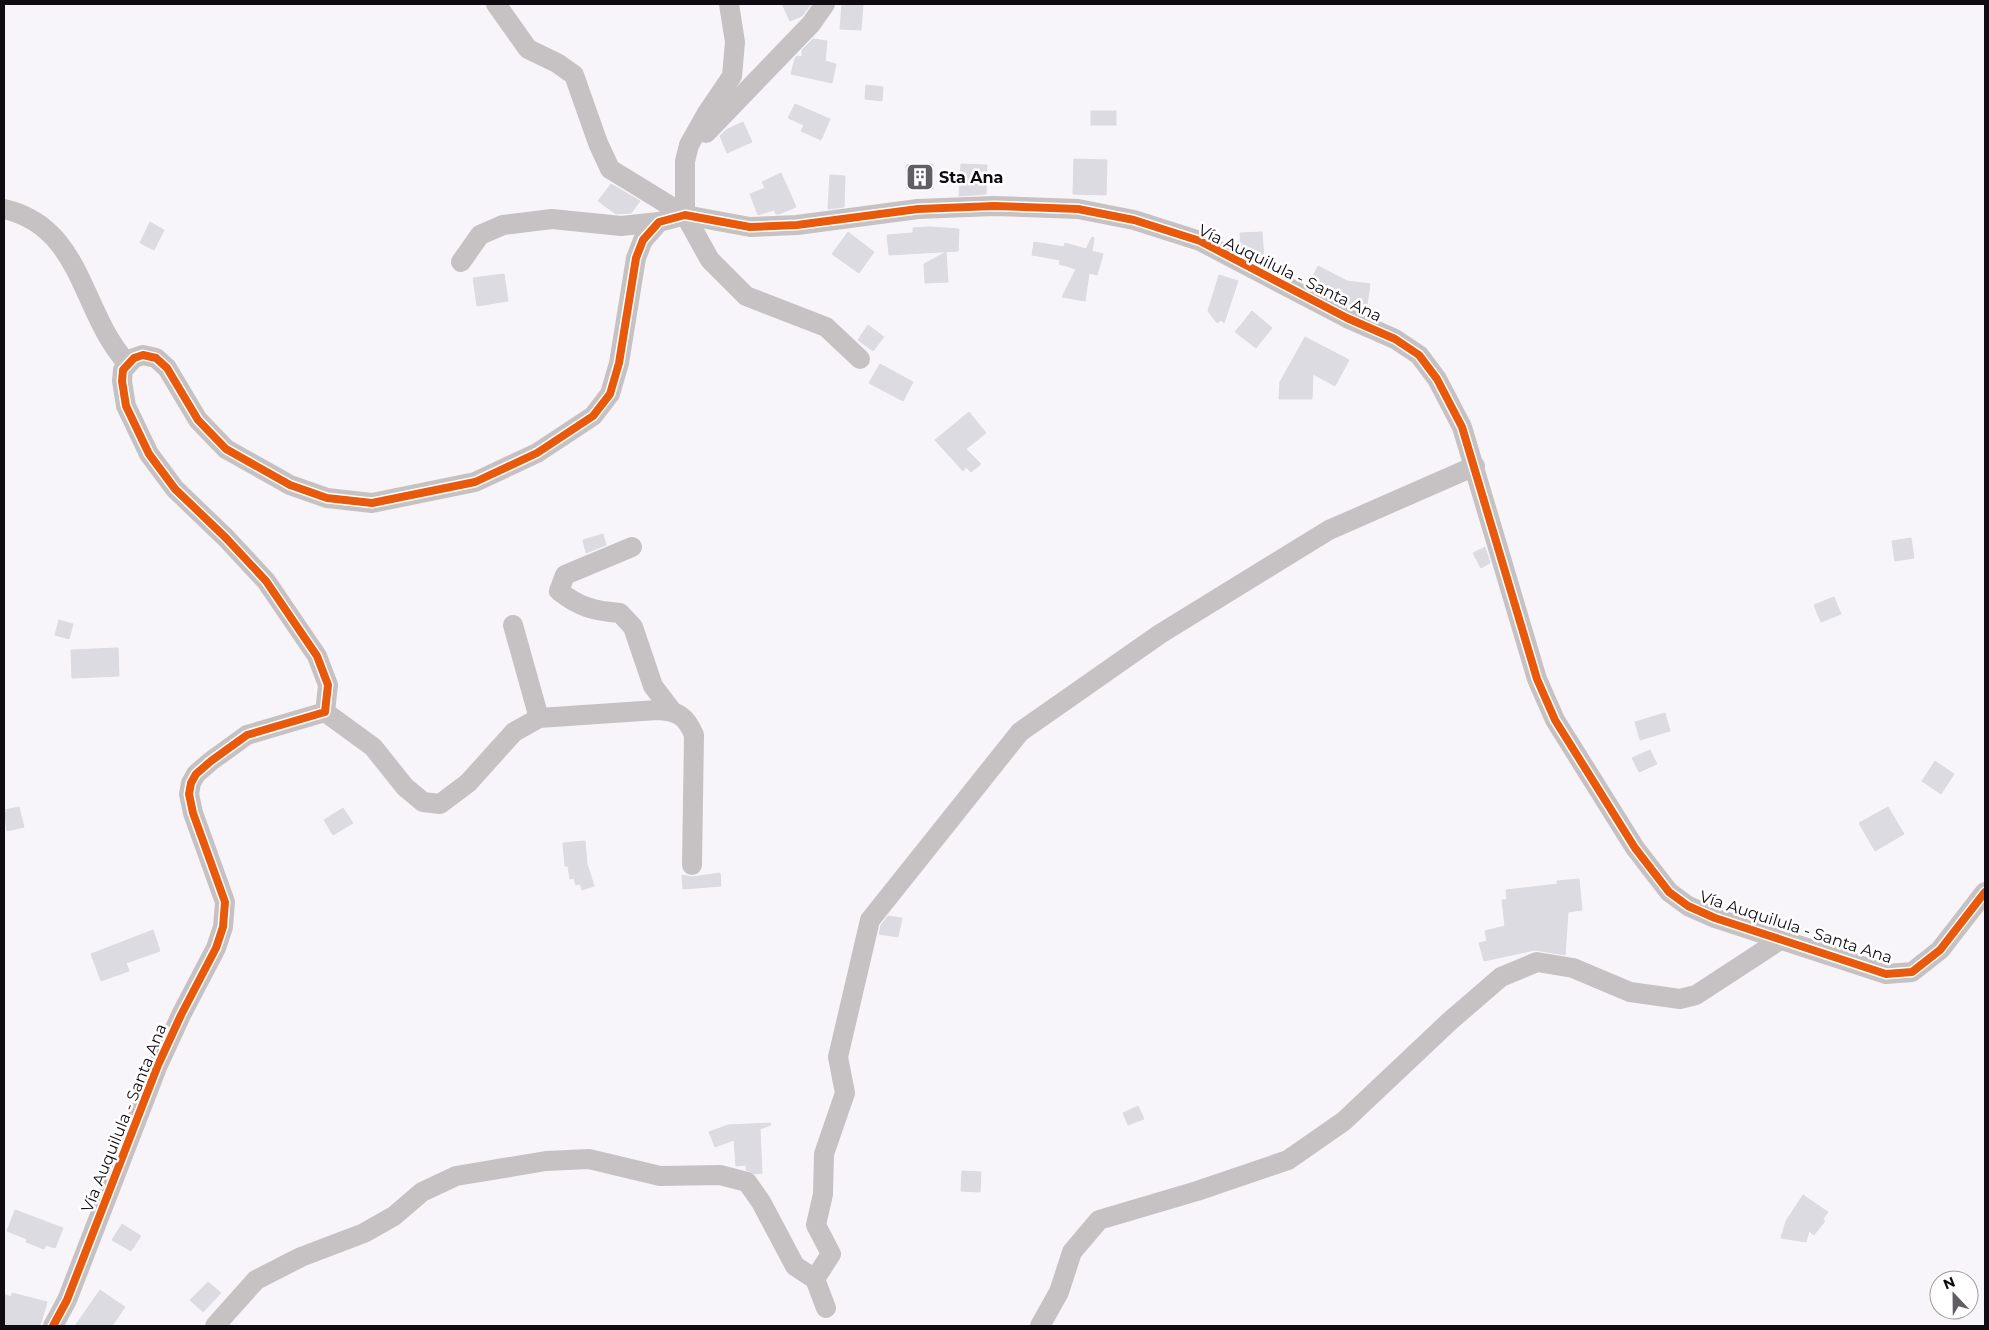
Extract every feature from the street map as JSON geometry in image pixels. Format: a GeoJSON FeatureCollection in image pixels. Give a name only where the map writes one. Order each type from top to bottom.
{"type":"FeatureCollection","features":[{"type":"Feature","properties":{"kind":"street"},"geometry":{"type":"LineString","coordinates":[[496,4],[528,49],[557,63],[574,76],[598,143],[610,169],[646,188],[685,215],[710,260],[746,296],[826,326],[860,358]]}},
{"type":"Feature","properties":{"kind":"street"},"geometry":{"type":"LineString","coordinates":[[685,215],[685,161],[689,145],[732,76],[735,42],[730,4]]}},
{"type":"Feature","properties":{"kind":"street"},"geometry":{"type":"LineString","coordinates":[[689,145],[697,143],[719,117],[750,89],[782,51],[811,24],[825,4]]}},
{"type":"Feature","properties":{"kind":"street","name":"Vía Auquilula - Santa Ana"},"geometry":{"type":"LineString","coordinates":[[461,262],[480,235],[503,225],[552,219],[621,226],[659,222],[685,215],[750,227],[797,225],[918,209],[994,206],[1078,209],[1134,220],[1200,241],[1347,318],[1395,339],[1420,355],[1437,379],[1462,428],[1536,679],[1555,720],[1635,848],[1668,892],[1688,906],[1715,918],[1886,974],[1912,972],[1940,950],[1985,892]]}},
{"type":"Feature","properties":{"kind":"street"},"geometry":{"type":"LineString","coordinates":[[4,209],[35,220],[61,244],[112,345],[127,363]]}},
{"type":"Feature","properties":{"kind":"street"},"geometry":{"type":"LineString","coordinates":[[659,222],[643,240],[636,258],[619,363],[610,394],[593,416],[545,448],[475,482],[372,504],[327,498],[290,485],[226,449],[198,420],[180,393],[167,368],[156,358],[143,355],[127,363],[123,370],[122,381],[126,406],[148,454],[175,489],[226,538],[266,581],[317,656],[328,685],[325,712],[373,747],[405,787],[423,802],[440,804],[468,783],[514,732],[539,718],[657,710],[672,711],[682,715],[689,723],[694,736],[692,865]]}},
{"type":"Feature","properties":{"kind":"street"},"geometry":{"type":"LineString","coordinates":[[815,1279],[831,1254],[816,1225],[823,1194],[824,1154],[845,1093],[838,1057],[870,920],[1020,732],[1160,634],[1328,530],[1474,466]]}},
{"type":"Feature","properties":{"kind":"street"},"geometry":{"type":"LineString","coordinates":[[632,547],[565,575],[559,591],[577,605],[604,612],[620,613],[632,627],[653,686],[672,711]]}},
{"type":"Feature","properties":{"kind":"street"},"geometry":{"type":"LineString","coordinates":[[513,624],[539,718]]}},
{"type":"Feature","properties":{"kind":"street","name":"Vía Auquilula - Santa Ana"},"geometry":{"type":"LineString","coordinates":[[53,1326],[68,1300],[158,1065],[212,955],[223,927],[225,902],[193,813],[189,794],[191,783],[196,774],[211,761],[247,735],[325,712]]}},
{"type":"Feature","properties":{"kind":"street"},"geometry":{"type":"LineString","coordinates":[[1040,1326],[1059,1292],[1072,1252],[1099,1220],[1197,1191],[1288,1160],[1344,1121],[1450,1020],[1501,977],[1537,962],[1573,968],[1630,992],[1680,999],[1703,991],[1780,940]]}},
{"type":"Feature","properties":{"kind":"street"},"geometry":{"type":"LineString","coordinates":[[215,1326],[256,1280],[301,1256],[364,1233],[394,1216],[422,1192],[456,1176],[546,1162],[590,1159],[660,1176],[720,1175],[747,1182],[761,1202],[795,1266],[815,1279],[826,1308]]}},
{"type":"Feature","properties":{"kind":"building"},"geometry":{"type":"Polygon","coordinates":[[[782,4],[811,4],[802,16],[790,21],[782,4]]]}},
{"type":"Feature","properties":{"kind":"building"},"geometry":{"type":"Polygon","coordinates":[[[842,4],[863,4],[861,30],[840,29],[842,4]]]}},
{"type":"Feature","properties":{"kind":"building"},"geometry":{"type":"Polygon","coordinates":[[[813,39],[827,41],[825,61],[836,64],[832,83],[791,74],[795,58],[797,56],[802,57],[802,50],[813,39]]]}},
{"type":"Feature","properties":{"kind":"building"},"geometry":{"type":"Polygon","coordinates":[[[866,85],[883,87],[882,101],[865,99],[866,85]]]}},
{"type":"Feature","properties":{"kind":"building"},"geometry":{"type":"Polygon","coordinates":[[[795,104],[830,119],[821,140],[801,131],[804,125],[788,118],[795,104]]]}},
{"type":"Feature","properties":{"kind":"building"},"geometry":{"type":"Polygon","coordinates":[[[1091,111],[1116,111],[1116,125],[1091,125],[1091,111]]]}},
{"type":"Feature","properties":{"kind":"building"},"geometry":{"type":"Polygon","coordinates":[[[743,122],[752,142],[727,153],[720,136],[726,130],[743,122]]]}},
{"type":"Feature","properties":{"kind":"building"},"geometry":{"type":"Polygon","coordinates":[[[1074,159],[1107,160],[1106,195],[1073,194],[1074,159]]]}},
{"type":"Feature","properties":{"kind":"building","name":"Sta Ana"},"geometry":{"type":"Polygon","coordinates":[[[933,164],[933,189],[907,189],[906,165],[933,164]]]}},
{"type":"Feature","properties":{"kind":"building"},"geometry":{"type":"Polygon","coordinates":[[[961,164],[987,165],[986,194],[959,196],[961,164]]]}},
{"type":"Feature","properties":{"kind":"building"},"geometry":{"type":"Polygon","coordinates":[[[781,173],[796,207],[779,214],[776,214],[774,210],[758,215],[750,194],[765,188],[762,182],[781,173]]]}},
{"type":"Feature","properties":{"kind":"building"},"geometry":{"type":"Polygon","coordinates":[[[830,175],[845,176],[844,207],[828,209],[830,175]]]}},
{"type":"Feature","properties":{"kind":"building"},"geometry":{"type":"Polygon","coordinates":[[[611,184],[640,201],[631,213],[616,214],[598,201],[611,184]]]}},
{"type":"Feature","properties":{"kind":"building"},"geometry":{"type":"Polygon","coordinates":[[[150,222],[164,230],[154,250],[140,243],[150,222]]]}},
{"type":"Feature","properties":{"kind":"building"},"geometry":{"type":"Polygon","coordinates":[[[913,228],[959,229],[958,251],[889,255],[887,235],[913,233],[913,228]]]}},
{"type":"Feature","properties":{"kind":"building"},"geometry":{"type":"Polygon","coordinates":[[[848,232],[874,252],[859,273],[832,254],[848,232]]]}},
{"type":"Feature","properties":{"kind":"building"},"geometry":{"type":"Polygon","coordinates":[[[1262,232],[1264,259],[1260,259],[1241,249],[1240,233],[1262,232]]]}},
{"type":"Feature","properties":{"kind":"building"},"geometry":{"type":"Polygon","coordinates":[[[1092,237],[1094,238],[1092,251],[1103,254],[1097,275],[1089,273],[1085,301],[1062,297],[1076,269],[1059,264],[1060,260],[1032,255],[1034,242],[1064,247],[1065,243],[1086,249],[1092,237]]]}},
{"type":"Feature","properties":{"kind":"building"},"geometry":{"type":"Polygon","coordinates":[[[946,252],[948,282],[925,283],[924,264],[946,252]]]}},
{"type":"Feature","properties":{"kind":"building"},"geometry":{"type":"Polygon","coordinates":[[[1318,266],[1347,281],[1370,284],[1366,312],[1309,285],[1318,266]]]}},
{"type":"Feature","properties":{"kind":"building"},"geometry":{"type":"Polygon","coordinates":[[[504,274],[508,301],[477,306],[473,278],[504,274]]]}},
{"type":"Feature","properties":{"kind":"building"},"geometry":{"type":"Polygon","coordinates":[[[1219,275],[1238,281],[1224,323],[1221,320],[1217,323],[1208,311],[1219,275]]]}},
{"type":"Feature","properties":{"kind":"building"},"geometry":{"type":"Polygon","coordinates":[[[1252,311],[1272,328],[1256,348],[1235,332],[1252,311]]]}},
{"type":"Feature","properties":{"kind":"building"},"geometry":{"type":"Polygon","coordinates":[[[868,325],[884,337],[873,351],[858,340],[868,325]]]}},
{"type":"Feature","properties":{"kind":"building"},"geometry":{"type":"Polygon","coordinates":[[[1305,337],[1349,360],[1335,386],[1313,374],[1312,399],[1279,399],[1280,382],[1305,337]]]}},
{"type":"Feature","properties":{"kind":"building"},"geometry":{"type":"Polygon","coordinates":[[[880,364],[913,382],[903,401],[869,383],[880,364]]]}},
{"type":"Feature","properties":{"kind":"building"},"geometry":{"type":"Polygon","coordinates":[[[969,412],[986,433],[966,449],[981,464],[971,472],[966,467],[963,471],[935,440],[969,412]]]}},
{"type":"Feature","properties":{"kind":"building"},"geometry":{"type":"Polygon","coordinates":[[[603,534],[606,545],[586,553],[583,540],[603,534]]]}},
{"type":"Feature","properties":{"kind":"building"},"geometry":{"type":"Polygon","coordinates":[[[1911,538],[1914,558],[1895,561],[1892,541],[1911,538]]]}},
{"type":"Feature","properties":{"kind":"building"},"geometry":{"type":"Polygon","coordinates":[[[1485,547],[1490,563],[1481,568],[1473,553],[1485,547]]]}},
{"type":"Feature","properties":{"kind":"building"},"geometry":{"type":"Polygon","coordinates":[[[1834,597],[1841,614],[1821,622],[1814,605],[1834,597]]]}},
{"type":"Feature","properties":{"kind":"building"},"geometry":{"type":"Polygon","coordinates":[[[59,620],[73,624],[69,639],[55,635],[59,620]]]}},
{"type":"Feature","properties":{"kind":"building"},"geometry":{"type":"Polygon","coordinates":[[[118,648],[119,676],[72,678],[71,650],[118,648]]]}},
{"type":"Feature","properties":{"kind":"building"},"geometry":{"type":"Polygon","coordinates":[[[1665,713],[1670,731],[1640,740],[1635,722],[1665,713]]]}},
{"type":"Feature","properties":{"kind":"building"},"geometry":{"type":"Polygon","coordinates":[[[1650,750],[1657,764],[1639,772],[1632,758],[1650,750]]]}},
{"type":"Feature","properties":{"kind":"building"},"geometry":{"type":"Polygon","coordinates":[[[1935,761],[1954,774],[1941,794],[1922,781],[1935,761]]]}},
{"type":"Feature","properties":{"kind":"building"},"geometry":{"type":"Polygon","coordinates":[[[19,807],[24,827],[7,831],[4,810],[19,807]]]}},
{"type":"Feature","properties":{"kind":"building"},"geometry":{"type":"Polygon","coordinates":[[[1888,807],[1904,834],[1875,851],[1859,823],[1888,807]]]}},
{"type":"Feature","properties":{"kind":"building"},"geometry":{"type":"Polygon","coordinates":[[[343,808],[353,823],[333,835],[324,820],[343,808]]]}},
{"type":"Feature","properties":{"kind":"building"},"geometry":{"type":"Polygon","coordinates":[[[585,841],[587,864],[594,886],[582,890],[580,884],[576,885],[574,878],[570,879],[568,866],[565,866],[563,843],[585,841]]]}},
{"type":"Feature","properties":{"kind":"building"},"geometry":{"type":"Polygon","coordinates":[[[720,873],[721,886],[683,889],[682,875],[692,877],[720,873]]]}},
{"type":"Feature","properties":{"kind":"building"},"geometry":{"type":"Polygon","coordinates":[[[1579,879],[1582,910],[1568,912],[1565,955],[1535,950],[1484,961],[1479,943],[1487,941],[1485,931],[1505,926],[1502,900],[1507,900],[1506,890],[1558,884],[1557,881],[1579,879]]]}},
{"type":"Feature","properties":{"kind":"building"},"geometry":{"type":"Polygon","coordinates":[[[888,916],[902,918],[898,937],[879,934],[881,925],[888,916]]]}},
{"type":"Feature","properties":{"kind":"building"},"geometry":{"type":"Polygon","coordinates":[[[153,930],[160,951],[126,963],[129,971],[101,981],[91,954],[153,930]]]}},
{"type":"Feature","properties":{"kind":"building"},"geometry":{"type":"Polygon","coordinates":[[[1138,1106],[1144,1119],[1128,1125],[1123,1113],[1138,1106]]]}},
{"type":"Feature","properties":{"kind":"building"},"geometry":{"type":"Polygon","coordinates":[[[770,1123],[771,1125],[760,1129],[762,1173],[755,1174],[746,1170],[746,1165],[736,1166],[734,1140],[715,1147],[709,1132],[728,1125],[770,1123]]]}},
{"type":"Feature","properties":{"kind":"building"},"geometry":{"type":"Polygon","coordinates":[[[962,1171],[981,1172],[980,1192],[961,1191],[962,1171]]]}},
{"type":"Feature","properties":{"kind":"building"},"geometry":{"type":"Polygon","coordinates":[[[1803,1195],[1828,1212],[1823,1219],[1825,1221],[1814,1235],[1809,1231],[1806,1242],[1781,1238],[1786,1221],[1803,1195]]]}},
{"type":"Feature","properties":{"kind":"building"},"geometry":{"type":"Polygon","coordinates":[[[15,1210],[63,1228],[55,1248],[46,1245],[44,1249],[26,1242],[27,1239],[7,1231],[15,1210]]]}},
{"type":"Feature","properties":{"kind":"building"},"geometry":{"type":"Polygon","coordinates":[[[122,1224],[141,1236],[131,1251],[112,1240],[122,1224]]]}},
{"type":"Feature","properties":{"kind":"building"},"geometry":{"type":"Polygon","coordinates":[[[208,1282],[221,1293],[203,1312],[190,1300],[208,1282]]]}},
{"type":"Feature","properties":{"kind":"building"},"geometry":{"type":"Polygon","coordinates":[[[100,1290],[125,1307],[112,1326],[75,1326],[100,1290]]]}},
{"type":"Feature","properties":{"kind":"building"},"geometry":{"type":"Polygon","coordinates":[[[12,1293],[47,1302],[40,1326],[4,1326],[4,1294],[11,1297],[12,1293]]]}},
{"type":"Feature","properties":{"kind":"cycle path"},"geometry":{"type":"LineString","coordinates":[[53,1326],[67,1300],[158,1065],[181,1015],[216,948],[223,927],[225,902],[193,813],[189,794],[191,783],[196,774],[211,761],[247,735],[325,712],[328,685],[317,656],[266,581],[226,538],[175,489],[149,454],[126,406],[122,381],[123,370],[134,358],[143,355],[156,358],[167,368],[198,420],[226,449],[290,485],[327,498],[372,503],[475,482],[537,453],[593,416],[610,394],[619,363],[636,258],[643,240],[659,222],[685,215],[750,227],[797,225],[918,209],[994,206],[1078,209],[1134,220],[1200,241],[1347,318],[1395,339],[1419,355],[1437,379],[1462,427],[1537,679],[1555,720],[1635,848],[1669,892],[1688,906],[1715,918],[1886,974],[1912,972],[1940,950],[1985,892]]}},
{"type":"Feature","properties":{"kind":"place","name":"Sta Ana"},"geometry":{"type":"Point","coordinates":[920,177]}}]}
